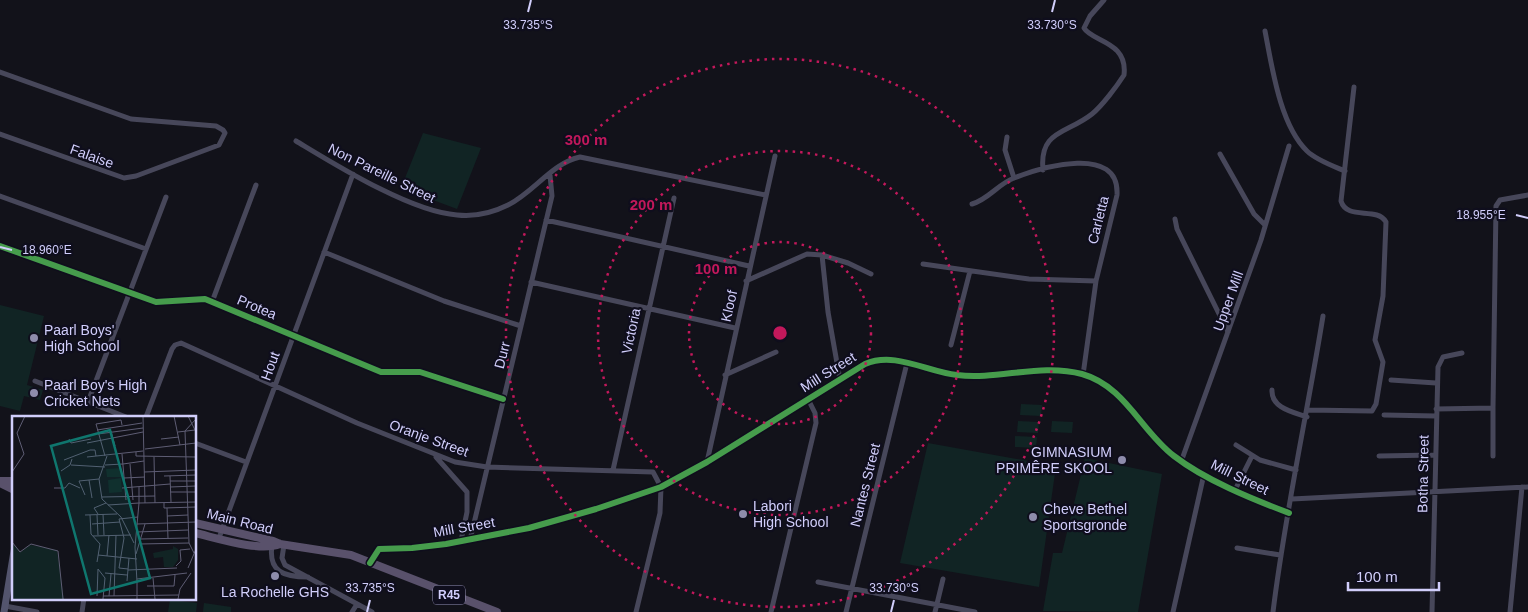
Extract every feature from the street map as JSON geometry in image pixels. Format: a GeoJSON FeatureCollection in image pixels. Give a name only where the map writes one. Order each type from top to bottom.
{"type":"FeatureCollection","features":[{"type":"Feature","properties":{"kind":"main road"},"geometry":{"type":"LineString","coordinates":[[0,482],[12,489]]}},
{"type":"Feature","properties":{"kind":"main road","name":"Main Road"},"geometry":{"type":"LineString","coordinates":[[196,523],[277,544]]}},
{"type":"Feature","properties":{"kind":"main road","name":"Main Road"},"geometry":{"type":"LineString","coordinates":[[196,533],[219,538],[337,551],[370,562],[480,609],[497,612]]}},
{"type":"Feature","properties":{"kind":"main road"},"geometry":{"type":"LineString","coordinates":[[4,609],[12,563]]}},
{"type":"Feature","properties":{"kind":"street"},"geometry":{"type":"LineString","coordinates":[[1043,170],[1043,150],[1048,140],[1091,114],[1124,75],[1123,64],[1112,45],[1089,34],[1084,28],[1090,16],[1104,0]]}},
{"type":"Feature","properties":{"kind":"street"},"geometry":{"type":"LineString","coordinates":[[1265,31],[1281,100],[1293,132],[1307,152],[1345,171]]}},
{"type":"Feature","properties":{"kind":"street","name":"Falaise"},"geometry":{"type":"LineString","coordinates":[[0,72],[131,119],[216,126],[224,130],[225,133],[219,145],[136,176],[124,178],[0,134]]}},
{"type":"Feature","properties":{"kind":"street"},"geometry":{"type":"LineString","coordinates":[[1308,410],[1371,412],[1375,407],[1377,399],[1382,362],[1375,340],[1383,296],[1388,229],[1386,222],[1381,216],[1349,211],[1344,207],[1342,197],[1354,87]]}},
{"type":"Feature","properties":{"kind":"street"},"geometry":{"type":"LineString","coordinates":[[1007,137],[1005,150],[1014,178]]}},
{"type":"Feature","properties":{"kind":"street","name":"Non Pareille Street"},"geometry":{"type":"LineString","coordinates":[[296,141],[353,174],[419,205],[456,216],[476,216],[510,204],[566,162],[586,156],[765,195]]}},
{"type":"Feature","properties":{"kind":"street","name":"Upper Mill"},"geometry":{"type":"LineString","coordinates":[[1181,462],[1265,225],[1290,146]]}},
{"type":"Feature","properties":{"kind":"street"},"geometry":{"type":"LineString","coordinates":[[1220,154],[1254,214],[1265,225]]}},
{"type":"Feature","properties":{"kind":"street","name":"Kloof"},"geometry":{"type":"LineString","coordinates":[[706,462],[775,156]]}},
{"type":"Feature","properties":{"kind":"street","name":"Carletta"},"geometry":{"type":"LineString","coordinates":[[972,204],[984,199],[1014,178],[1043,170],[1085,163],[1104,168],[1114,177],[1117,185],[1117,196],[1096,281],[1083,375]]}},
{"type":"Feature","properties":{"kind":"street","name":"Hout"},"geometry":{"type":"LineString","coordinates":[[219,538],[353,174]]}},
{"type":"Feature","properties":{"kind":"street","name":"Durr"},"geometry":{"type":"LineString","coordinates":[[470,540],[552,196],[550,175]]}},
{"type":"Feature","properties":{"kind":"street"},"geometry":{"type":"LineString","coordinates":[[212,302],[256,185]]}},
{"type":"Feature","properties":{"kind":"street"},"geometry":{"type":"LineString","coordinates":[[1493,456],[1496,206],[1500,200],[1528,195]]}},
{"type":"Feature","properties":{"kind":"street"},"geometry":{"type":"LineString","coordinates":[[0,196],[146,249]]}},
{"type":"Feature","properties":{"kind":"street"},"geometry":{"type":"LineString","coordinates":[[88,402],[166,197]]}},
{"type":"Feature","properties":{"kind":"street","name":"Victoria"},"geometry":{"type":"LineString","coordinates":[[613,470],[647,309],[674,198]]}},
{"type":"Feature","properties":{"kind":"street"},"geometry":{"type":"LineString","coordinates":[[1175,218],[1177,229],[1228,332]]}},
{"type":"Feature","properties":{"kind":"street"},"geometry":{"type":"LineString","coordinates":[[546,220],[749,266]]}},
{"type":"Feature","properties":{"kind":"street","name":"Protea"},"geometry":{"type":"LineString","coordinates":[[0,246],[163,303],[200,299],[212,302],[381,372],[420,372],[503,399]]}},
{"type":"Feature","properties":{"kind":"street"},"geometry":{"type":"LineString","coordinates":[[324,252],[444,301],[521,326]]}},
{"type":"Feature","properties":{"kind":"street"},"geometry":{"type":"LineString","coordinates":[[746,281],[807,254],[822,255],[848,262],[871,274]]}},
{"type":"Feature","properties":{"kind":"street"},"geometry":{"type":"LineString","coordinates":[[822,255],[828,312],[840,380]]}},
{"type":"Feature","properties":{"kind":"street"},"geometry":{"type":"LineString","coordinates":[[923,264],[1029,279],[1096,281]]}},
{"type":"Feature","properties":{"kind":"street"},"geometry":{"type":"LineString","coordinates":[[951,345],[970,271]]}},
{"type":"Feature","properties":{"kind":"street"},"geometry":{"type":"LineString","coordinates":[[531,282],[736,328]]}},
{"type":"Feature","properties":{"kind":"street"},"geometry":{"type":"LineString","coordinates":[[1273,612],[1280,555],[1307,417],[1323,316]]}},
{"type":"Feature","properties":{"kind":"street","name":"Oranje Street"},"geometry":{"type":"LineString","coordinates":[[146,416],[175,344],[184,344],[274,387],[434,455],[461,464],[487,467],[653,472],[661,487]]}},
{"type":"Feature","properties":{"kind":"street"},"geometry":{"type":"LineString","coordinates":[[725,375],[776,352]]}},
{"type":"Feature","properties":{"kind":"street","name":"Botha Street"},"geometry":{"type":"LineString","coordinates":[[1432,612],[1436,383],[1438,367],[1443,357],[1462,353]]}},
{"type":"Feature","properties":{"kind":"street","name":"Mill Street"},"geometry":{"type":"LineString","coordinates":[[370,562],[375,551],[381,548],[412,548],[470,540],[567,518],[661,487],[706,462],[873,360],[887,359],[941,373],[966,376],[1048,370],[1083,375],[1106,386],[1120,396],[1162,446],[1181,462],[1235,490],[1289,513]]}},
{"type":"Feature","properties":{"kind":"street","name":"Nantes Street"},"geometry":{"type":"LineString","coordinates":[[846,612],[907,363]]}},
{"type":"Feature","properties":{"kind":"street"},"geometry":{"type":"LineString","coordinates":[[1391,380],[1436,383]]}},
{"type":"Feature","properties":{"kind":"street"},"geometry":{"type":"LineString","coordinates":[[35,381],[123,416]]}},
{"type":"Feature","properties":{"kind":"street"},"geometry":{"type":"LineString","coordinates":[[1272,390],[1272,397],[1277,404],[1307,417]]}},
{"type":"Feature","properties":{"kind":"street"},"geometry":{"type":"LineString","coordinates":[[772,612],[816,423],[815,413],[808,400]]}},
{"type":"Feature","properties":{"kind":"street"},"geometry":{"type":"LineString","coordinates":[[1436,409],[1493,408]]}},
{"type":"Feature","properties":{"kind":"street"},"geometry":{"type":"LineString","coordinates":[[1384,415],[1436,416]]}},
{"type":"Feature","properties":{"kind":"street"},"geometry":{"type":"LineString","coordinates":[[196,443],[246,462]]}},
{"type":"Feature","properties":{"kind":"street"},"geometry":{"type":"LineString","coordinates":[[1236,445],[1252,456],[1274,465],[1296,470]]}},
{"type":"Feature","properties":{"kind":"street"},"geometry":{"type":"LineString","coordinates":[[434,455],[467,492],[467,512],[461,541]]}},
{"type":"Feature","properties":{"kind":"street"},"geometry":{"type":"LineString","coordinates":[[1379,456],[1434,455]]}},
{"type":"Feature","properties":{"kind":"street"},"geometry":{"type":"LineString","coordinates":[[1235,490],[1252,456]]}},
{"type":"Feature","properties":{"kind":"street"},"geometry":{"type":"LineString","coordinates":[[1173,612],[1204,474]]}},
{"type":"Feature","properties":{"kind":"street"},"geometry":{"type":"LineString","coordinates":[[636,612],[660,513],[661,487]]}},
{"type":"Feature","properties":{"kind":"street"},"geometry":{"type":"LineString","coordinates":[[1292,499],[1525,487],[1510,612]]}},
{"type":"Feature","properties":{"kind":"street"},"geometry":{"type":"LineString","coordinates":[[277,544],[271,560],[275,568],[293,576],[311,577]]}},
{"type":"Feature","properties":{"kind":"street"},"geometry":{"type":"LineString","coordinates":[[277,544],[285,565],[311,577],[372,612]]}},
{"type":"Feature","properties":{"kind":"street"},"geometry":{"type":"LineString","coordinates":[[1237,548],[1280,555]]}},
{"type":"Feature","properties":{"kind":"street"},"geometry":{"type":"LineString","coordinates":[[935,612],[943,579]]}},
{"type":"Feature","properties":{"kind":"street"},"geometry":{"type":"LineString","coordinates":[[818,582],[975,612]]}},
{"type":"Feature","properties":{"kind":"street"},"geometry":{"type":"LineString","coordinates":[[352,612],[357,604]]}},
{"type":"Feature","properties":{"kind":"street"},"geometry":{"type":"LineString","coordinates":[[4,609],[37,612]]}},
{"type":"Feature","properties":{"kind":"green space"},"geometry":{"type":"Polygon","coordinates":[[[423,133],[481,148],[457,209],[401,188],[423,133]]]}},
{"type":"Feature","properties":{"kind":"green space"},"geometry":{"type":"Polygon","coordinates":[[[0,305],[44,316],[27,385],[43,390],[40,400],[24,396],[20,411],[0,406],[0,305]]]}},
{"type":"Feature","properties":{"kind":"green space"},"geometry":{"type":"Polygon","coordinates":[[[1021,404],[1042,405],[1041,416],[1020,415],[1021,404]]]}},
{"type":"Feature","properties":{"kind":"green space"},"geometry":{"type":"Polygon","coordinates":[[[1018,421],[1039,422],[1038,433],[1017,432],[1018,421]]]}},
{"type":"Feature","properties":{"kind":"green space"},"geometry":{"type":"Polygon","coordinates":[[[1052,421],[1073,422],[1072,433],[1051,432],[1052,421]]]}},
{"type":"Feature","properties":{"kind":"green space"},"geometry":{"type":"Polygon","coordinates":[[[1015,436],[1037,437],[1036,448],[1015,447],[1015,436]]]}},
{"type":"Feature","properties":{"kind":"green space"},"geometry":{"type":"Polygon","coordinates":[[[928,443],[1056,466],[1039,587],[900,563],[928,443]]]}},
{"type":"Feature","properties":{"kind":"green space"},"geometry":{"type":"Polygon","coordinates":[[[1085,458],[1162,474],[1138,612],[1043,611],[1053,553],[1062,553],[1085,458]]]}},
{"type":"Feature","properties":{"kind":"green space"},"geometry":{"type":"Polygon","coordinates":[[[170,600],[197,603],[196,612],[168,612],[170,600]]]}},
{"type":"Feature","properties":{"kind":"green space"},"geometry":{"type":"Polygon","coordinates":[[[204,603],[231,607],[231,612],[203,612],[204,603]]]}},
{"type":"Feature","properties":{"kind":"cycle path"},"geometry":{"type":"LineString","coordinates":[[0,246],[156,302],[205,299],[381,372],[420,372],[503,399]]}},
{"type":"Feature","properties":{"kind":"cycle path"},"geometry":{"type":"LineString","coordinates":[[370,563],[379,549],[446,544],[529,528],[596,509],[661,487],[707,462],[865,364],[888,360],[957,375],[973,376],[1051,370],[1082,374],[1110,388],[1132,410],[1162,446],[1186,465],[1229,488],[1289,513]]}},
{"type":"Feature","properties":{"kind":"place","name":"Paarl Boys' High School"},"geometry":{"type":"Point","coordinates":[34,338]}},
{"type":"Feature","properties":{"kind":"place","name":"Paarl Boy's High Cricket Nets"},"geometry":{"type":"Point","coordinates":[34,393]}},
{"type":"Feature","properties":{"kind":"place","name":"GIMNASIUM PRIMÊRE SKOOL"},"geometry":{"type":"Point","coordinates":[1122,460]}},
{"type":"Feature","properties":{"kind":"place","name":"Labori High School"},"geometry":{"type":"Point","coordinates":[743,514]}},
{"type":"Feature","properties":{"kind":"place","name":"Cheve Bethel Sportsgronde"},"geometry":{"type":"Point","coordinates":[1033,517]}},
{"type":"Feature","properties":{"kind":"place","name":"La Rochelle GHS"},"geometry":{"type":"Point","coordinates":[275,576]}}]}
